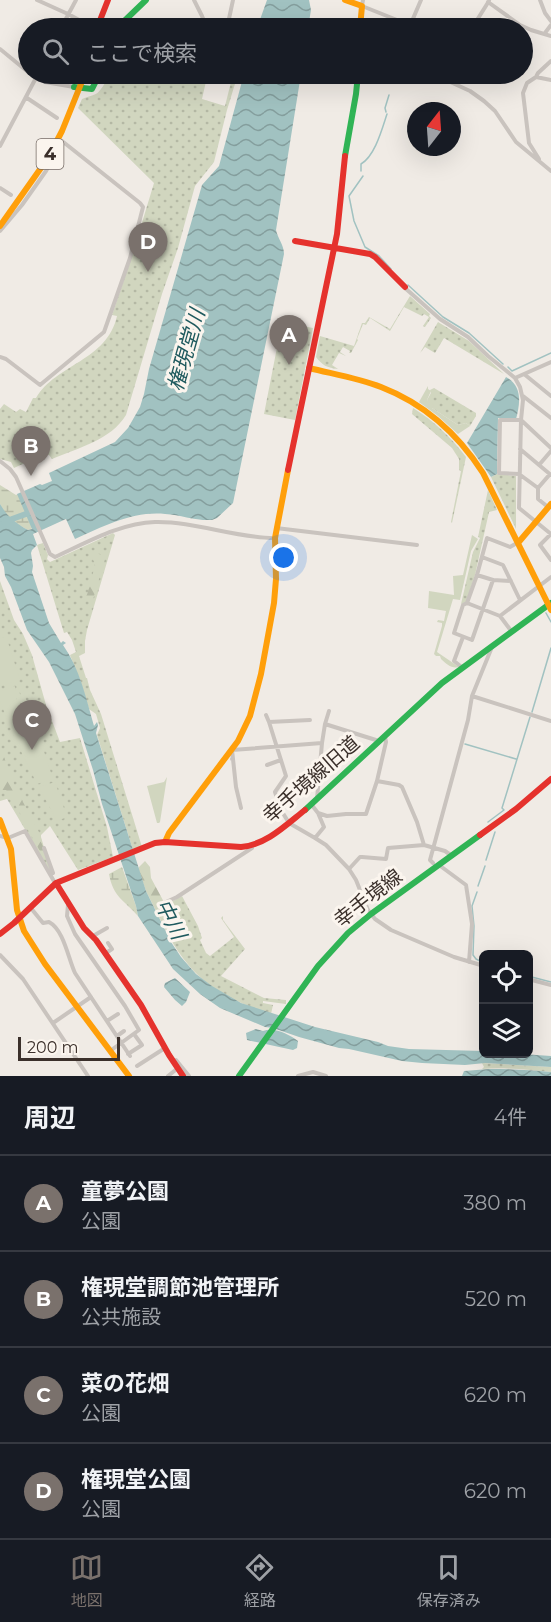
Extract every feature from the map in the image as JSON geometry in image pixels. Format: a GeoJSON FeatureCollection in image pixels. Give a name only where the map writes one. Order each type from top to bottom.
{"type":"FeatureCollection","features":[{"type":"Feature","properties":{"kind":"main road"},"geometry":{"type":"LineString","coordinates":[[100,18],[108,0]]}},
{"type":"Feature","properties":{"kind":"main road"},"geometry":{"type":"LineString","coordinates":[[106,18],[112,0]]}},
{"type":"Feature","properties":{"kind":"main road"},"geometry":{"type":"LineString","coordinates":[[127,18],[146,0]]}},
{"type":"Feature","properties":{"kind":"main road"},"geometry":{"type":"LineString","coordinates":[[345,0],[363,3],[361,18]]}},
{"type":"Feature","properties":{"kind":"main road","name":"4"},"geometry":{"type":"LineString","coordinates":[[0,226],[48,158],[62,131],[78,84]]}},
{"type":"Feature","properties":{"kind":"main road","name":"4"},"geometry":{"type":"LineString","coordinates":[[0,220],[46,151],[79,84]]}},
{"type":"Feature","properties":{"kind":"main road"},"geometry":{"type":"LineString","coordinates":[[77,88],[89,89],[95,84]]}},
{"type":"Feature","properties":{"kind":"main road"},"geometry":{"type":"LineString","coordinates":[[165,842],[169,833],[243,733],[261,674],[275,600],[276,528],[334,248],[356,84]]}},
{"type":"Feature","properties":{"kind":"main road"},"geometry":{"type":"LineString","coordinates":[[295,241],[363,252],[372,256],[405,287]]}},
{"type":"Feature","properties":{"kind":"main road"},"geometry":{"type":"LineString","coordinates":[[309,368],[359,380],[388,390],[417,405],[441,423],[480,467],[550,606]]}},
{"type":"Feature","properties":{"kind":"main road"},"geometry":{"type":"LineString","coordinates":[[518,543],[550,506]]}},
{"type":"Feature","properties":{"kind":"main road","name":"幸手境線旧道"},"geometry":{"type":"LineString","coordinates":[[0,934],[55,882],[159,842],[241,847],[253,846],[262,842],[314,802],[442,683],[550,606]]}},
{"type":"Feature","properties":{"kind":"main road","name":"幸手境線"},"geometry":{"type":"LineString","coordinates":[[239,1076],[325,957],[348,933],[436,864],[452,856],[521,806],[551,779]]}},
{"type":"Feature","properties":{"kind":"main road"},"geometry":{"type":"LineString","coordinates":[[0,820],[13,858],[19,918],[24,931],[36,952],[76,1008],[129,1076]]}},
{"type":"Feature","properties":{"kind":"main road"},"geometry":{"type":"LineString","coordinates":[[55,882],[84,928],[93,937],[141,1005],[183,1076]]}},
{"type":"Feature","properties":{"kind":"street"},"geometry":{"type":"LineString","coordinates":[[37,0],[76,18]]}},
{"type":"Feature","properties":{"kind":"street"},"geometry":{"type":"LineString","coordinates":[[66,18],[75,0]]}},
{"type":"Feature","properties":{"kind":"street"},"geometry":{"type":"LineString","coordinates":[[194,0],[203,18]]}},
{"type":"Feature","properties":{"kind":"street"},"geometry":{"type":"LineString","coordinates":[[229,18],[233,0]]}},
{"type":"Feature","properties":{"kind":"street"},"geometry":{"type":"LineString","coordinates":[[413,18],[421,0]]}},
{"type":"Feature","properties":{"kind":"street"},"geometry":{"type":"LineString","coordinates":[[540,0],[551,23],[545,33]]}},
{"type":"Feature","properties":{"kind":"street"},"geometry":{"type":"LineString","coordinates":[[478,18],[489,1],[511,18]]}},
{"type":"Feature","properties":{"kind":"street"},"geometry":{"type":"LineString","coordinates":[[363,3],[392,18]]}},
{"type":"Feature","properties":{"kind":"street"},"geometry":{"type":"LineString","coordinates":[[533,30],[551,36]]}},
{"type":"Feature","properties":{"kind":"street"},"geometry":{"type":"LineString","coordinates":[[0,49],[18,63]]}},
{"type":"Feature","properties":{"kind":"street"},"geometry":{"type":"LineString","coordinates":[[533,79],[551,61]]}},
{"type":"Feature","properties":{"kind":"street"},"geometry":{"type":"LineString","coordinates":[[536,77],[551,80]]}},
{"type":"Feature","properties":{"kind":"street"},"geometry":{"type":"LineString","coordinates":[[0,146],[33,84]]}},
{"type":"Feature","properties":{"kind":"street"},"geometry":{"type":"LineString","coordinates":[[52,84],[77,88]]}},
{"type":"Feature","properties":{"kind":"street"},"geometry":{"type":"LineString","coordinates":[[455,84],[484,101],[495,111],[516,142],[551,171]]}},
{"type":"Feature","properties":{"kind":"street"},"geometry":{"type":"LineString","coordinates":[[527,84],[523,93],[530,145],[543,165]]}},
{"type":"Feature","properties":{"kind":"street"},"geometry":{"type":"LineString","coordinates":[[27,98],[57,118]]}},
{"type":"Feature","properties":{"kind":"street"},"geometry":{"type":"LineString","coordinates":[[0,231],[46,171],[62,141],[143,207],[130,258],[104,332],[40,385],[6,359],[0,357]]}},
{"type":"Feature","properties":{"kind":"street"},"geometry":{"type":"LineString","coordinates":[[0,189],[11,195]]}},
{"type":"Feature","properties":{"kind":"street"},"geometry":{"type":"LineString","coordinates":[[405,287],[440,319],[468,337],[515,378],[523,396],[551,418]]}},
{"type":"Feature","properties":{"kind":"street"},"geometry":{"type":"LineString","coordinates":[[515,378],[550,365]]}},
{"type":"Feature","properties":{"kind":"street"},"geometry":{"type":"LineString","coordinates":[[524,374],[551,396]]}},
{"type":"Feature","properties":{"kind":"street"},"geometry":{"type":"LineString","coordinates":[[523,396],[520,420],[519,508],[551,534],[540,545],[551,560]]}},
{"type":"Feature","properties":{"kind":"street"},"geometry":{"type":"LineString","coordinates":[[538,488],[519,474],[499,473],[500,420],[520,420],[546,444],[551,450],[539,465]]}},
{"type":"Feature","properties":{"kind":"street"},"geometry":{"type":"LineString","coordinates":[[546,444],[551,439]]}},
{"type":"Feature","properties":{"kind":"street"},"geometry":{"type":"LineString","coordinates":[[520,449],[550,475],[538,488],[538,499],[550,506]]}},
{"type":"Feature","properties":{"kind":"street"},"geometry":{"type":"LineString","coordinates":[[0,460],[16,477],[50,554],[55,557],[119,529],[154,522],[217,530],[247,537],[275,538]]}},
{"type":"Feature","properties":{"kind":"street"},"geometry":{"type":"LineString","coordinates":[[276,528],[417,545]]}},
{"type":"Feature","properties":{"kind":"street"},"geometry":{"type":"LineString","coordinates":[[493,580],[472,640],[453,633],[463,605],[467,603],[487,538],[510,547],[518,543]]}},
{"type":"Feature","properties":{"kind":"street"},"geometry":{"type":"LineString","coordinates":[[482,557],[503,565],[520,600]]}},
{"type":"Feature","properties":{"kind":"street"},"geometry":{"type":"LineString","coordinates":[[477,575],[493,580],[511,581]]}},
{"type":"Feature","properties":{"kind":"street"},"geometry":{"type":"LineString","coordinates":[[501,616],[551,577]]}},
{"type":"Feature","properties":{"kind":"street"},"geometry":{"type":"LineString","coordinates":[[467,603],[501,616],[512,632]]}},
{"type":"Feature","properties":{"kind":"street"},"geometry":{"type":"LineString","coordinates":[[463,637],[454,662],[463,668]]}},
{"type":"Feature","properties":{"kind":"street"},"geometry":{"type":"LineString","coordinates":[[469,962],[472,924],[466,885],[430,860],[462,744],[472,696],[492,646]]}},
{"type":"Feature","properties":{"kind":"street"},"geometry":{"type":"LineString","coordinates":[[472,696],[551,720]]}},
{"type":"Feature","properties":{"kind":"street"},"geometry":{"type":"LineString","coordinates":[[315,838],[324,827],[314,802],[325,724],[329,711]]}},
{"type":"Feature","properties":{"kind":"street"},"geometry":{"type":"LineString","coordinates":[[266,715],[286,776],[275,792],[288,823],[315,838],[350,869],[364,903],[381,924],[479,965]]}},
{"type":"Feature","properties":{"kind":"street"},"geometry":{"type":"LineString","coordinates":[[268,722],[310,720]]}},
{"type":"Feature","properties":{"kind":"street"},"geometry":{"type":"LineString","coordinates":[[318,813],[327,816],[366,814],[386,742],[325,724]]}},
{"type":"Feature","properties":{"kind":"street"},"geometry":{"type":"LineString","coordinates":[[241,808],[232,750],[322,743]]}},
{"type":"Feature","properties":{"kind":"street"},"geometry":{"type":"LineString","coordinates":[[225,758],[233,759]]}},
{"type":"Feature","properties":{"kind":"street"},"geometry":{"type":"LineString","coordinates":[[267,765],[281,760]]}},
{"type":"Feature","properties":{"kind":"street"},"geometry":{"type":"LineString","coordinates":[[377,781],[402,787],[424,845]]}},
{"type":"Feature","properties":{"kind":"street"},"geometry":{"type":"LineString","coordinates":[[0,836],[8,838],[25,831],[55,882]]}},
{"type":"Feature","properties":{"kind":"street"},"geometry":{"type":"LineString","coordinates":[[350,869],[363,857],[386,859],[388,848],[424,845],[448,852],[452,856]]}},
{"type":"Feature","properties":{"kind":"street"},"geometry":{"type":"LineString","coordinates":[[164,903],[177,897],[253,846]]}},
{"type":"Feature","properties":{"kind":"street"},"geometry":{"type":"LineString","coordinates":[[44,848],[55,882]]}},
{"type":"Feature","properties":{"kind":"street"},"geometry":{"type":"LineString","coordinates":[[68,901],[67,916],[75,934],[139,1030],[109,1052]]}},
{"type":"Feature","properties":{"kind":"street"},"geometry":{"type":"LineString","coordinates":[[30,907],[44,923],[49,922],[55,925],[62,937],[75,973],[129,1055],[142,1045],[134,1034]]}},
{"type":"Feature","properties":{"kind":"street"},"geometry":{"type":"LineString","coordinates":[[93,937],[107,928]]}},
{"type":"Feature","properties":{"kind":"street"},"geometry":{"type":"LineString","coordinates":[[105,954],[112,949],[108,943]]}},
{"type":"Feature","properties":{"kind":"street"},"geometry":{"type":"LineString","coordinates":[[0,955],[23,979],[88,1076]]}},
{"type":"Feature","properties":{"kind":"street"},"geometry":{"type":"LineString","coordinates":[[533,980],[551,985]]}},
{"type":"Feature","properties":{"kind":"street"},"geometry":{"type":"LineString","coordinates":[[53,1023],[91,997]]}},
{"type":"Feature","properties":{"kind":"street"},"geometry":{"type":"LineString","coordinates":[[107,1021],[118,1014]]}},
{"type":"Feature","properties":{"kind":"street"},"geometry":{"type":"LineString","coordinates":[[117,1036],[124,1031]]}},
{"type":"Feature","properties":{"kind":"street"},"geometry":{"type":"LineString","coordinates":[[136,1066],[165,1048]]}},
{"type":"Feature","properties":{"kind":"street"},"geometry":{"type":"LineString","coordinates":[[176,1060],[189,1076]]}},
{"type":"Feature","properties":{"kind":"street"},"geometry":{"type":"LineString","coordinates":[[168,1076],[178,1068]]}},
{"type":"Feature","properties":{"kind":"street"},"geometry":{"type":"LineString","coordinates":[[298,1076],[313,1072],[326,1076]]}},
{"type":"Feature","properties":{"kind":"green space"},"geometry":{"type":"Polygon","coordinates":[[[104,84],[205,84],[202,99],[225,106],[230,84],[235,84],[214,162],[195,186],[126,415],[112,431],[93,442],[52,459],[49,455],[42,455],[14,468],[11,462],[0,459],[0,409],[4,404],[16,412],[20,409],[26,412],[33,398],[36,398],[56,377],[103,343],[117,316],[112,315],[154,183],[78,108],[82,99],[96,94],[104,84]]]}},
{"type":"Feature","properties":{"kind":"green space"},"geometry":{"type":"Polygon","coordinates":[[[410,296],[430,314],[431,318],[425,327],[423,326],[429,317],[404,307],[390,331],[370,318],[366,325],[363,324],[358,340],[351,353],[343,347],[340,352],[346,356],[339,353],[332,365],[338,369],[325,366],[316,357],[320,336],[354,346],[362,323],[365,323],[369,317],[390,329],[410,296]]]}},
{"type":"Feature","properties":{"kind":"green space"},"geometry":{"type":"Polygon","coordinates":[[[282,322],[313,328],[295,420],[264,414],[282,322]]]}},
{"type":"Feature","properties":{"kind":"green space"},"geometry":{"type":"Polygon","coordinates":[[[438,322],[469,341],[504,374],[444,338],[435,353],[425,347],[420,353],[438,322]]]}},
{"type":"Feature","properties":{"kind":"green space"},"geometry":{"type":"Polygon","coordinates":[[[428,386],[431,391],[427,400],[434,405],[432,408],[458,425],[466,423],[470,426],[458,434],[419,402],[428,386]]]}},
{"type":"Feature","properties":{"kind":"green space"},"geometry":{"type":"Polygon","coordinates":[[[434,388],[476,413],[470,426],[466,423],[458,425],[432,408],[427,400],[431,393],[430,390],[434,388]]]}},
{"type":"Feature","properties":{"kind":"green space"},"geometry":{"type":"Polygon","coordinates":[[[413,408],[442,430],[466,457],[452,523],[461,471],[459,470],[459,459],[452,448],[412,414],[413,408]]]}},
{"type":"Feature","properties":{"kind":"green space"},"geometry":{"type":"Polygon","coordinates":[[[497,474],[516,476],[516,529],[491,477],[497,474]]]}},
{"type":"Feature","properties":{"kind":"green space"},"geometry":{"type":"Polygon","coordinates":[[[0,485],[18,494],[33,528],[28,530],[24,528],[11,520],[4,512],[0,504],[0,485]]]}},
{"type":"Feature","properties":{"kind":"green space"},"geometry":{"type":"Polygon","coordinates":[[[488,490],[497,510],[489,512],[475,575],[466,602],[461,604],[473,552],[480,538],[478,537],[488,490]]]}},
{"type":"Feature","properties":{"kind":"green space"},"geometry":{"type":"Polygon","coordinates":[[[113,533],[115,535],[87,630],[85,653],[79,656],[101,714],[142,847],[133,850],[97,735],[100,728],[96,714],[89,709],[70,655],[76,652],[67,632],[64,633],[37,545],[43,543],[50,562],[113,533]]]}},
{"type":"Feature","properties":{"kind":"green space"},"geometry":{"type":"Polygon","coordinates":[[[472,535],[478,539],[471,551],[460,600],[453,599],[437,652],[459,667],[454,667],[449,666],[440,656],[434,654],[442,626],[442,623],[437,622],[438,620],[444,621],[446,611],[428,608],[429,591],[454,595],[453,576],[463,575],[472,535]]]}},
{"type":"Feature","properties":{"kind":"green space"},"geometry":{"type":"Polygon","coordinates":[[[88,552],[98,553],[105,559],[92,603],[85,598],[95,563],[88,552]]]}},
{"type":"Feature","properties":{"kind":"green space"},"geometry":{"type":"Polygon","coordinates":[[[0,581],[14,620],[32,655],[46,705],[60,742],[80,738],[107,827],[113,857],[78,870],[50,826],[41,837],[52,875],[7,799],[0,801],[0,581]]]}},
{"type":"Feature","properties":{"kind":"green space"},"geometry":{"type":"Polygon","coordinates":[[[0,638],[7,639],[20,680],[0,686],[0,638]]]}},
{"type":"Feature","properties":{"kind":"green space"},"geometry":{"type":"Polygon","coordinates":[[[21,684],[36,730],[23,735],[20,718],[21,695],[17,685],[21,684]]]}},
{"type":"Feature","properties":{"kind":"green space"},"geometry":{"type":"Polygon","coordinates":[[[15,686],[17,701],[15,724],[20,736],[14,737],[0,701],[0,691],[15,686]]]}},
{"type":"Feature","properties":{"kind":"green space"},"geometry":{"type":"Polygon","coordinates":[[[38,733],[53,779],[37,784],[16,741],[38,733]]]}},
{"type":"Feature","properties":{"kind":"green space"},"geometry":{"type":"Polygon","coordinates":[[[0,746],[15,787],[40,834],[44,851],[40,851],[6,790],[1,790],[0,746]]]}},
{"type":"Feature","properties":{"kind":"green space"},"geometry":{"type":"Polygon","coordinates":[[[167,777],[160,822],[157,823],[147,786],[164,782],[167,777]]]}},
{"type":"Feature","properties":{"kind":"green space"},"geometry":{"type":"Polygon","coordinates":[[[55,782],[67,817],[57,821],[39,787],[55,782]]]}},
{"type":"Feature","properties":{"kind":"green space"},"geometry":{"type":"Polygon","coordinates":[[[145,861],[150,867],[151,878],[165,904],[171,905],[167,914],[160,919],[138,868],[145,861]]]}},
{"type":"Feature","properties":{"kind":"green space"},"geometry":{"type":"Polygon","coordinates":[[[122,867],[138,916],[120,898],[111,882],[109,874],[122,867]]]}},
{"type":"Feature","properties":{"kind":"green space"},"geometry":{"type":"Polygon","coordinates":[[[182,896],[198,926],[202,938],[200,940],[206,953],[210,956],[234,937],[221,918],[223,916],[223,920],[245,949],[221,976],[264,998],[286,1000],[286,1004],[263,1001],[263,1003],[273,1005],[271,1014],[251,1007],[218,990],[192,969],[170,938],[160,919],[167,914],[171,904],[169,903],[182,896]]]}},
{"type":"Feature","properties":{"kind":"green space"},"geometry":{"type":"Polygon","coordinates":[[[482,1063],[551,1067],[551,1072],[482,1069],[484,1067],[482,1063]]]}},
{"type":"Feature","properties":{"kind":"water"},"geometry":{"type":"Polygon","coordinates":[[[267,0],[309,0],[310,18],[261,18],[267,0]]]}},
{"type":"Feature","properties":{"kind":"water"},"geometry":{"type":"Polygon","coordinates":[[[241,84],[299,84],[276,230],[284,254],[233,503],[212,520],[165,514],[142,515],[130,517],[75,539],[66,519],[33,534],[37,545],[31,553],[32,572],[49,623],[61,643],[63,641],[66,643],[63,645],[78,674],[94,726],[97,722],[96,733],[146,891],[171,942],[181,957],[196,974],[241,1003],[315,1027],[388,1046],[409,1049],[479,1051],[479,1058],[551,1056],[551,1067],[402,1061],[339,1048],[265,1027],[220,1008],[200,994],[173,969],[138,916],[75,714],[49,662],[27,630],[5,576],[0,558],[0,504],[15,522],[28,530],[32,529],[17,494],[52,481],[49,473],[115,442],[128,428],[140,407],[144,394],[149,369],[202,185],[219,166],[241,84]]]}},
{"type":"Feature","properties":{"kind":"water"},"geometry":{"type":"Polygon","coordinates":[[[506,377],[518,390],[519,407],[516,419],[498,418],[497,474],[491,477],[467,443],[506,377]]]}},
{"type":"Feature","properties":{"kind":"water"},"geometry":{"type":"Polygon","coordinates":[[[175,978],[190,992],[182,1006],[164,987],[165,983],[175,978]]]}},
{"type":"Feature","properties":{"kind":"water"},"geometry":{"type":"Polygon","coordinates":[[[256,1029],[286,1034],[298,1041],[297,1048],[293,1050],[247,1040],[246,1033],[256,1029]]]}},
{"type":"Feature","properties":{"kind":"water"},"geometry":{"type":"Polygon","coordinates":[[[489,1069],[551,1072],[551,1076],[462,1076],[464,1071],[489,1069]]]}},
{"type":"Feature","properties":{"kind":"waterway"},"geometry":{"type":"LineString","coordinates":[[386,112],[389,95]]}},
{"type":"Feature","properties":{"kind":"waterway"},"geometry":{"type":"LineString","coordinates":[[361,171],[361,164],[374,149],[387,114]]}},
{"type":"Feature","properties":{"kind":"waterway"},"geometry":{"type":"LineString","coordinates":[[363,176],[349,196],[354,221],[365,247],[379,256],[391,269]]}},
{"type":"Feature","properties":{"kind":"waterway"},"geometry":{"type":"LineString","coordinates":[[408,285],[443,317],[469,333],[503,364]]}},
{"type":"Feature","properties":{"kind":"waterway"},"geometry":{"type":"LineString","coordinates":[[508,367],[512,371],[551,353]]}},
{"type":"Feature","properties":{"kind":"waterway","name":"権現堂川"},"geometry":{"type":"LineString","coordinates":[[4,522],[34,511]]}},
{"type":"Feature","properties":{"kind":"waterway"},"geometry":{"type":"LineString","coordinates":[[546,613],[551,622]]}},
{"type":"Feature","properties":{"kind":"waterway"},"geometry":{"type":"LineString","coordinates":[[532,712],[551,648]]}},
{"type":"Feature","properties":{"kind":"waterway"},"geometry":{"type":"LineString","coordinates":[[488,822],[504,810],[502,808],[530,717]]}},
{"type":"Feature","properties":{"kind":"waterway"},"geometry":{"type":"LineString","coordinates":[[465,744],[516,759]]}},
{"type":"Feature","properties":{"kind":"waterway"},"geometry":{"type":"LineString","coordinates":[[486,860],[495,832]]}},
{"type":"Feature","properties":{"kind":"waterway"},"geometry":{"type":"LineString","coordinates":[[478,886],[485,866]]}},
{"type":"Feature","properties":{"kind":"waterway"},"geometry":{"type":"LineString","coordinates":[[477,892],[472,906],[473,955],[479,960]]}},
{"type":"Feature","properties":{"kind":"waterway"},"geometry":{"type":"LineString","coordinates":[[533,977],[551,982]]}},
{"type":"Feature","properties":{"kind":"traffic: fast"},"geometry":{"type":"LineString","coordinates":[[127,18],[146,0]]}},
{"type":"Feature","properties":{"kind":"traffic: fast"},"geometry":{"type":"LineString","coordinates":[[74,87],[92,89],[94,84]]}},
{"type":"Feature","properties":{"kind":"traffic: fast"},"geometry":{"type":"LineString","coordinates":[[345,156],[357,84]]}},
{"type":"Feature","properties":{"kind":"traffic: fast"},"geometry":{"type":"LineString","coordinates":[[305,810],[442,683],[551,603]]}},
{"type":"Feature","properties":{"kind":"traffic: fast"},"geometry":{"type":"LineString","coordinates":[[239,1076],[318,966],[348,933],[480,835]]}},
{"type":"Feature","properties":{"kind":"traffic: slow"},"geometry":{"type":"LineString","coordinates":[[345,0],[362,6],[361,18]]}},
{"type":"Feature","properties":{"kind":"traffic: slow"},"geometry":{"type":"LineString","coordinates":[[0,226],[48,158],[62,131],[81,84]]}},
{"type":"Feature","properties":{"kind":"traffic: slow"},"geometry":{"type":"LineString","coordinates":[[309,368],[363,381],[397,394],[426,411],[451,433],[483,473],[551,610]]}},
{"type":"Feature","properties":{"kind":"traffic: slow"},"geometry":{"type":"LineString","coordinates":[[165,842],[169,833],[238,741],[250,716],[261,674],[274,603],[275,538],[288,470]]}},
{"type":"Feature","properties":{"kind":"traffic: slow"},"geometry":{"type":"LineString","coordinates":[[518,543],[551,504]]}},
{"type":"Feature","properties":{"kind":"traffic: slow"},"geometry":{"type":"LineString","coordinates":[[0,820],[11,849],[17,910],[24,931],[45,964],[129,1076]]}},
{"type":"Feature","properties":{"kind":"traffic: jam"},"geometry":{"type":"LineString","coordinates":[[101,18],[108,0]]}},
{"type":"Feature","properties":{"kind":"traffic: jam"},"geometry":{"type":"LineString","coordinates":[[288,470],[337,234],[345,156]]}},
{"type":"Feature","properties":{"kind":"traffic: jam"},"geometry":{"type":"LineString","coordinates":[[295,241],[370,254],[405,287]]}},
{"type":"Feature","properties":{"kind":"traffic: jam"},"geometry":{"type":"LineString","coordinates":[[480,835],[516,809],[551,779]]}},
{"type":"Feature","properties":{"kind":"traffic: jam"},"geometry":{"type":"LineString","coordinates":[[0,934],[56,883],[155,843],[241,847],[250,845],[275,833],[305,810]]}},
{"type":"Feature","properties":{"kind":"traffic: jam"},"geometry":{"type":"LineString","coordinates":[[56,883],[84,928],[96,940],[141,1005],[183,1076]]}},
{"type":"Feature","properties":{"kind":"place","name":"権現堂公園"},"geometry":{"type":"Point","coordinates":[148,272]}},
{"type":"Feature","properties":{"kind":"place","name":"童夢公園"},"geometry":{"type":"Point","coordinates":[289,365]}},
{"type":"Feature","properties":{"kind":"place","name":"権現堂調節池管理所"},"geometry":{"type":"Point","coordinates":[31,476]}},
{"type":"Feature","properties":{"kind":"place","name":"菜の花畑"},"geometry":{"type":"Point","coordinates":[32,750]}},
{"type":"Feature","properties":{"kind":"water label","name":"中川"},"geometry":{"type":"Point","coordinates":[171,919]}}]}
